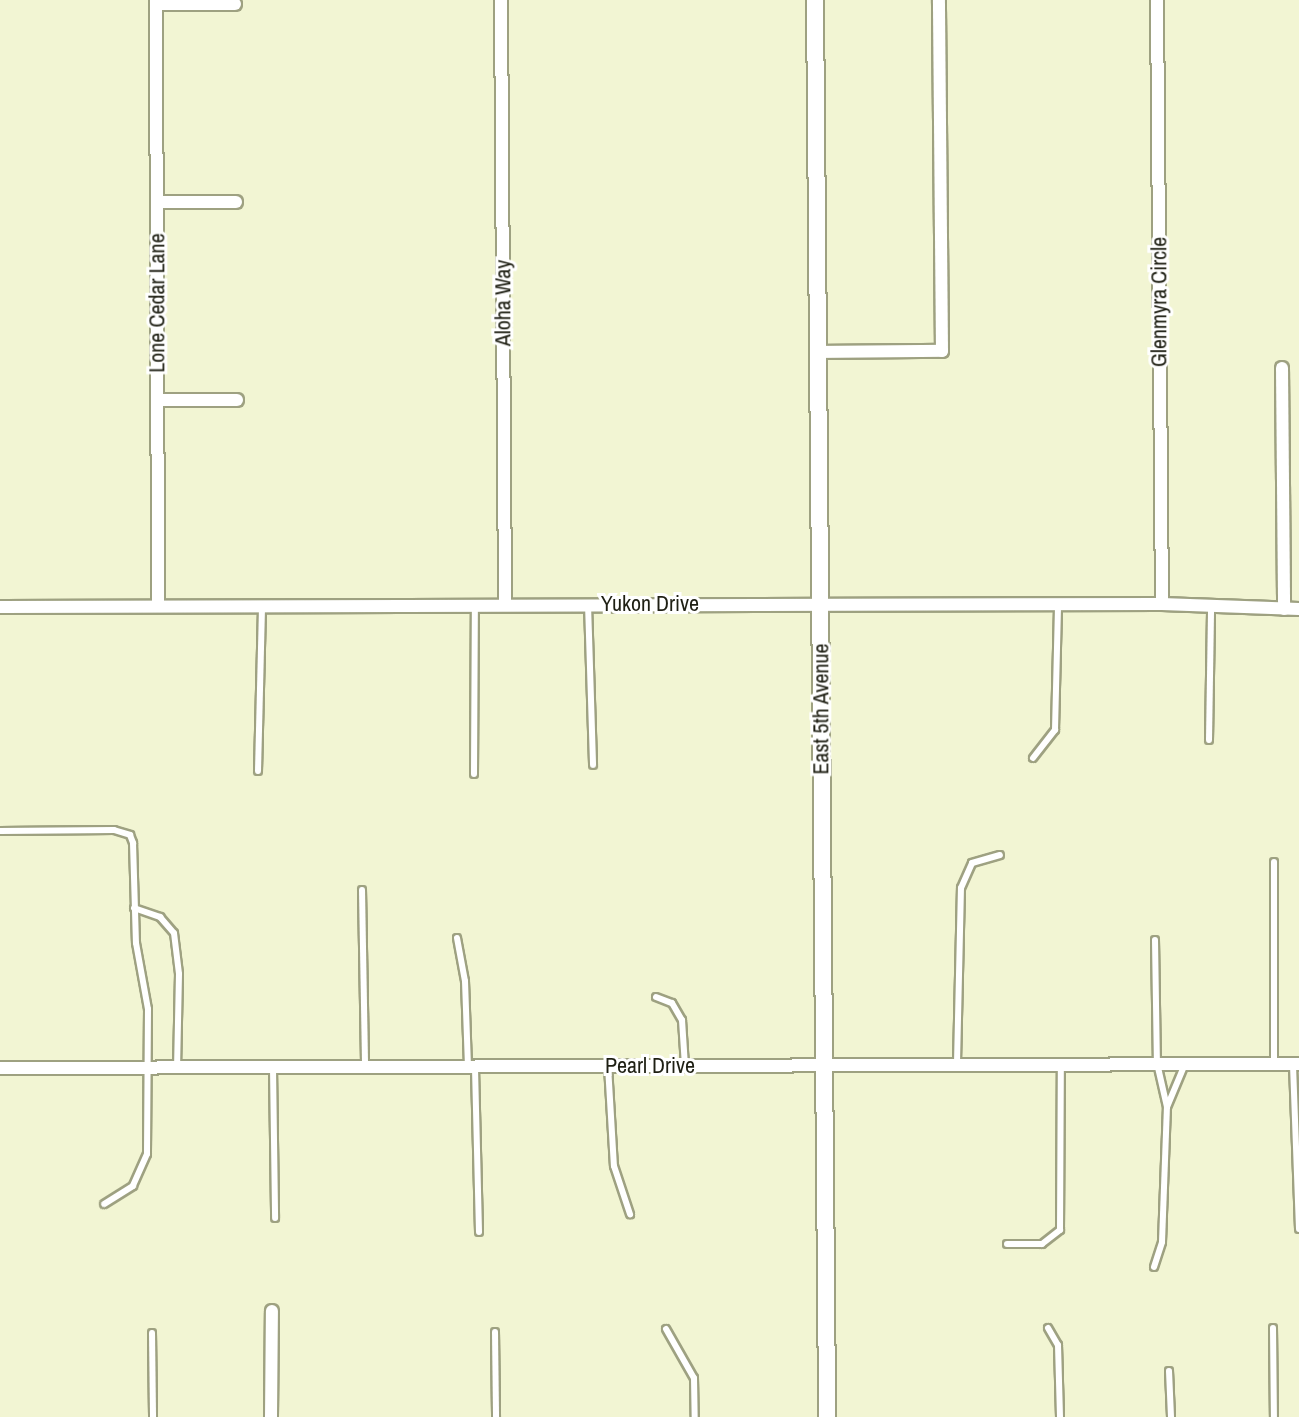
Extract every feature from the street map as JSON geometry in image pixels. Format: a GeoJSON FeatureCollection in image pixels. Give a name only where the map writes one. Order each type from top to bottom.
{"type":"FeatureCollection","features":[{"type":"Feature","properties":{"kind":"street","name":"Aloha Way"},"geometry":{"type":"LineString","coordinates":[[501,0],[505,605]]}},
{"type":"Feature","properties":{"kind":"street","name":"East 5th Avenue"},"geometry":{"type":"LineString","coordinates":[[815,0],[827,1417]]}},
{"type":"Feature","properties":{"kind":"street"},"geometry":{"type":"LineString","coordinates":[[819,352],[942,351],[939,0]]}},
{"type":"Feature","properties":{"kind":"street","name":"Glenmyra Circle"},"geometry":{"type":"LineString","coordinates":[[1157,0],[1162,604]]}},
{"type":"Feature","properties":{"kind":"street"},"geometry":{"type":"LineString","coordinates":[[156,2],[235,4]]}},
{"type":"Feature","properties":{"kind":"street","name":"Lone Cedar Lane"},"geometry":{"type":"LineString","coordinates":[[156,2],[158,606]]}},
{"type":"Feature","properties":{"kind":"street"},"geometry":{"type":"LineString","coordinates":[[157,202],[236,202]]}},
{"type":"Feature","properties":{"kind":"street"},"geometry":{"type":"LineString","coordinates":[[1282,368],[1284,609]]}},
{"type":"Feature","properties":{"kind":"street"},"geometry":{"type":"LineString","coordinates":[[157,400],[237,400]]}},
{"type":"Feature","properties":{"kind":"street","name":"Yukon Drive"},"geometry":{"type":"LineString","coordinates":[[0,607],[1162,604],[1299,609]]}},
{"type":"Feature","properties":{"kind":"street","name":"Pearl Drive"},"geometry":{"type":"LineString","coordinates":[[0,1068],[823,1068],[957,1063],[1296,1064]]}},
{"type":"Feature","properties":{"kind":"street"},"geometry":{"type":"LineString","coordinates":[[271,1417],[272,1311]]}},
{"type":"Feature","properties":{"kind":"lane"},"geometry":{"type":"LineString","coordinates":[[588,604],[593,765]]}},
{"type":"Feature","properties":{"kind":"lane"},"geometry":{"type":"LineString","coordinates":[[258,771],[262,605]]}},
{"type":"Feature","properties":{"kind":"lane"},"geometry":{"type":"LineString","coordinates":[[474,774],[475,605]]}},
{"type":"Feature","properties":{"kind":"lane"},"geometry":{"type":"LineString","coordinates":[[1033,758],[1055,730],[1058,605]]}},
{"type":"Feature","properties":{"kind":"lane"},"geometry":{"type":"LineString","coordinates":[[1209,740],[1211,607]]}},
{"type":"Feature","properties":{"kind":"lane"},"geometry":{"type":"LineString","coordinates":[[0,831],[124,832],[135,853],[134,908],[148,1009],[147,1154],[133,1186],[104,1204]]}},
{"type":"Feature","properties":{"kind":"lane"},"geometry":{"type":"LineString","coordinates":[[957,1063],[961,888],[972,863],[1000,855]]}},
{"type":"Feature","properties":{"kind":"lane"},"geometry":{"type":"LineString","coordinates":[[1274,862],[1274,1064]]}},
{"type":"Feature","properties":{"kind":"lane"},"geometry":{"type":"LineString","coordinates":[[362,890],[365,1067]]}},
{"type":"Feature","properties":{"kind":"lane"},"geometry":{"type":"LineString","coordinates":[[134,908],[160,917],[174,933],[179,974],[177,1067]]}},
{"type":"Feature","properties":{"kind":"lane"},"geometry":{"type":"LineString","coordinates":[[457,938],[465,981],[479,1232]]}},
{"type":"Feature","properties":{"kind":"lane"},"geometry":{"type":"LineString","coordinates":[[1154,1267],[1162,1242],[1167,1107],[1157,1063],[1155,940]]}},
{"type":"Feature","properties":{"kind":"lane"},"geometry":{"type":"LineString","coordinates":[[656,997],[677,1010],[685,1066]]}},
{"type":"Feature","properties":{"kind":"lane"},"geometry":{"type":"LineString","coordinates":[[1007,1244],[1042,1244],[1060,1230],[1061,1063]]}},
{"type":"Feature","properties":{"kind":"lane"},"geometry":{"type":"LineString","coordinates":[[1167,1107],[1185,1064]]}},
{"type":"Feature","properties":{"kind":"lane"},"geometry":{"type":"LineString","coordinates":[[1296,1064],[1299,1229]]}},
{"type":"Feature","properties":{"kind":"lane"},"geometry":{"type":"LineString","coordinates":[[608,1066],[614,1166],[630,1214]]}},
{"type":"Feature","properties":{"kind":"lane"},"geometry":{"type":"LineString","coordinates":[[273,1068],[275,1218]]}},
{"type":"Feature","properties":{"kind":"lane"},"geometry":{"type":"LineString","coordinates":[[1048,1328],[1058,1345],[1060,1417]]}},
{"type":"Feature","properties":{"kind":"lane"},"geometry":{"type":"LineString","coordinates":[[1273,1328],[1274,1417]]}},
{"type":"Feature","properties":{"kind":"lane"},"geometry":{"type":"LineString","coordinates":[[666,1329],[694,1378],[695,1417]]}},
{"type":"Feature","properties":{"kind":"lane"},"geometry":{"type":"LineString","coordinates":[[495,1332],[496,1417]]}},
{"type":"Feature","properties":{"kind":"lane"},"geometry":{"type":"LineString","coordinates":[[152,1333],[153,1417]]}},
{"type":"Feature","properties":{"kind":"lane"},"geometry":{"type":"LineString","coordinates":[[1169,1371],[1171,1417]]}}]}
